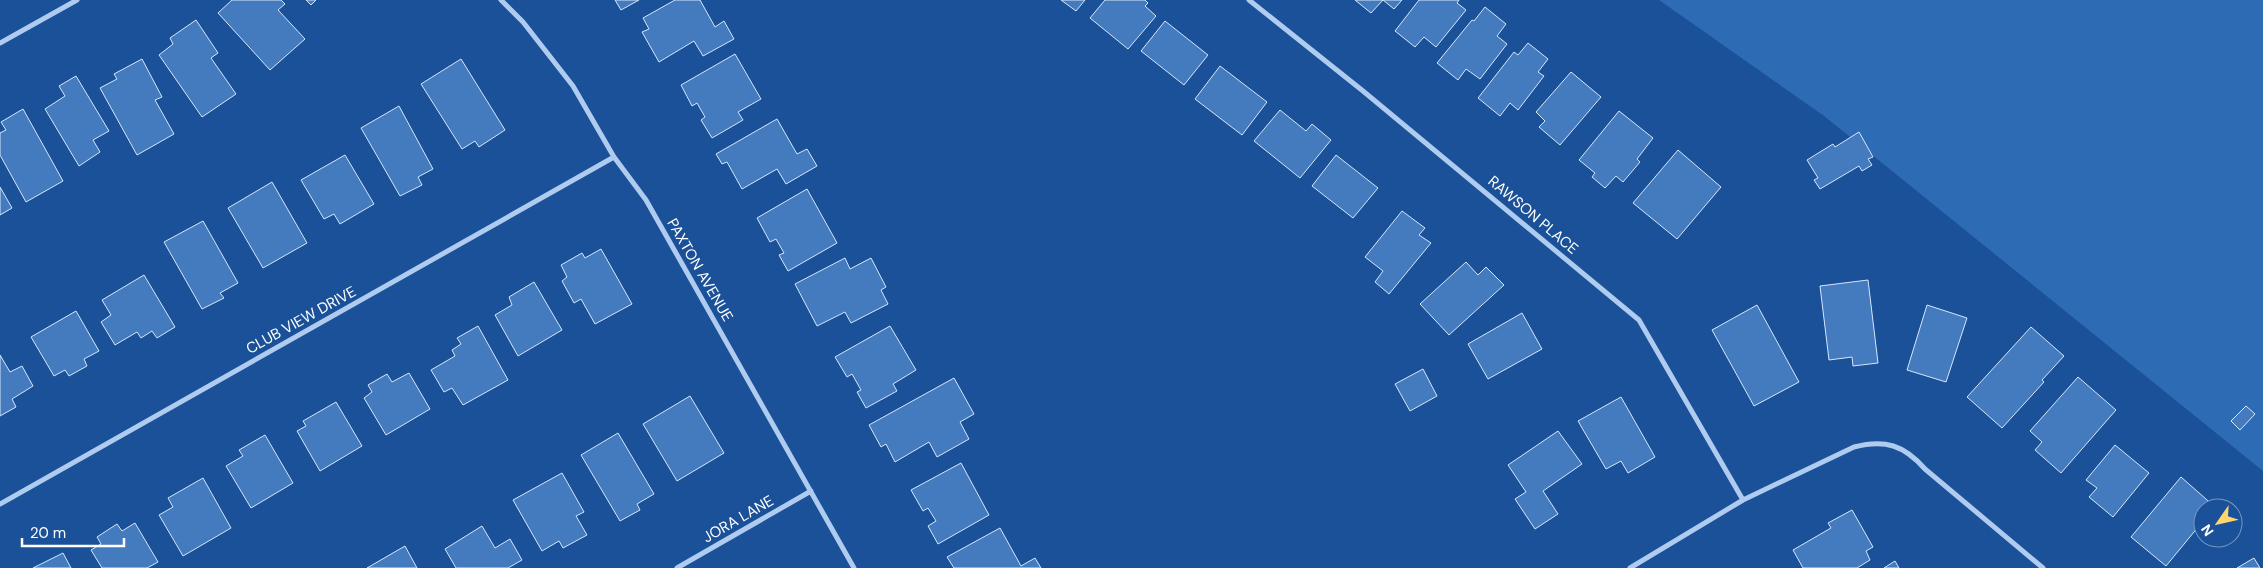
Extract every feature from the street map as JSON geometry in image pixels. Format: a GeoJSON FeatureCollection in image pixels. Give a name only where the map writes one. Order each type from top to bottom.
{"type":"FeatureCollection","features":[{"type":"Feature","properties":{"kind":"street"},"geometry":{"type":"LineString","coordinates":[[0,43],[77,0]]}},
{"type":"Feature","properties":{"kind":"street","name":"PAXTON AVENUE"},"geometry":{"type":"LineString","coordinates":[[501,0],[523,22],[572,86],[614,157],[646,200],[854,568]]}},
{"type":"Feature","properties":{"kind":"street","name":"RAWSON PLACE"},"geometry":{"type":"LineString","coordinates":[[1249,0],[1363,91],[1639,320],[1743,500]]}},
{"type":"Feature","properties":{"kind":"street","name":"CLUB VIEW DRIVE"},"geometry":{"type":"LineString","coordinates":[[0,504],[614,157]]}},
{"type":"Feature","properties":{"kind":"street"},"geometry":{"type":"LineString","coordinates":[[1630,568],[1743,500],[1854,447],[1871,443],[1898,446],[1914,455],[1925,469],[2043,568]]}},
{"type":"Feature","properties":{"kind":"street","name":"JORA LANE"},"geometry":{"type":"LineString","coordinates":[[676,568],[811,491]]}},
{"type":"Feature","properties":{"kind":"shaded area"},"geometry":{"type":"Polygon","coordinates":[[[1659,0],[2263,0],[2263,471],[1824,116],[1659,0]]]}},
{"type":"Feature","properties":{"kind":"building"},"geometry":{"type":"Polygon","coordinates":[[[232,0],[281,0],[285,4],[278,10],[305,39],[270,70],[218,13],[232,0]]]}},
{"type":"Feature","properties":{"kind":"building"},"geometry":{"type":"Polygon","coordinates":[[[306,0],[316,0],[311,5],[306,0]]]}},
{"type":"Feature","properties":{"kind":"building"},"geometry":{"type":"Polygon","coordinates":[[[615,0],[639,0],[621,10],[615,0]]]}},
{"type":"Feature","properties":{"kind":"building"},"geometry":{"type":"Polygon","coordinates":[[[675,0],[700,0],[715,27],[724,21],[734,39],[703,56],[694,41],[659,62],[642,32],[649,29],[643,18],[675,0]]]}},
{"type":"Feature","properties":{"kind":"building"},"geometry":{"type":"Polygon","coordinates":[[[1061,0],[1085,0],[1076,11],[1061,0]]]}},
{"type":"Feature","properties":{"kind":"building"},"geometry":{"type":"Polygon","coordinates":[[[1105,0],[1145,0],[1148,3],[1145,6],[1156,16],[1128,49],[1090,18],[1105,0]]]}},
{"type":"Feature","properties":{"kind":"building"},"geometry":{"type":"Polygon","coordinates":[[[1355,0],[1383,0],[1371,13],[1355,0]]]}},
{"type":"Feature","properties":{"kind":"building"},"geometry":{"type":"Polygon","coordinates":[[[1383,0],[1402,0],[1394,9],[1383,0]]]}},
{"type":"Feature","properties":{"kind":"building"},"geometry":{"type":"Polygon","coordinates":[[[1419,0],[1459,0],[1457,3],[1466,10],[1436,47],[1424,37],[1415,47],[1395,31],[1419,0]]]}},
{"type":"Feature","properties":{"kind":"building"},"geometry":{"type":"Polygon","coordinates":[[[1485,7],[1506,24],[1497,36],[1507,44],[1480,79],[1466,69],[1458,80],[1437,63],[1485,7]]]}},
{"type":"Feature","properties":{"kind":"building"},"geometry":{"type":"Polygon","coordinates":[[[196,20],[218,53],[211,58],[236,94],[202,117],[159,55],[173,44],[170,38],[196,20]]]}},
{"type":"Feature","properties":{"kind":"building"},"geometry":{"type":"Polygon","coordinates":[[[1165,21],[1208,55],[1184,85],[1141,51],[1165,21]]]}},
{"type":"Feature","properties":{"kind":"building"},"geometry":{"type":"Polygon","coordinates":[[[1528,43],[1548,59],[1538,72],[1544,76],[1518,110],[1510,103],[1500,116],[1478,98],[1514,52],[1518,55],[1528,43]]]}},
{"type":"Feature","properties":{"kind":"building"},"geometry":{"type":"Polygon","coordinates":[[[735,54],[761,99],[738,112],[743,120],[712,138],[701,120],[705,117],[697,103],[692,106],[681,85],[735,54]]]}},
{"type":"Feature","properties":{"kind":"building"},"geometry":{"type":"Polygon","coordinates":[[[142,59],[162,97],[155,100],[174,134],[137,155],[100,88],[117,79],[114,74],[142,59]]]}},
{"type":"Feature","properties":{"kind":"building"},"geometry":{"type":"Polygon","coordinates":[[[461,59],[505,130],[479,147],[475,141],[462,149],[421,84],[461,59]]]}},
{"type":"Feature","properties":{"kind":"building"},"geometry":{"type":"Polygon","coordinates":[[[1220,66],[1267,102],[1242,135],[1195,99],[1220,66]]]}},
{"type":"Feature","properties":{"kind":"building"},"geometry":{"type":"Polygon","coordinates":[[[1571,72],[1601,97],[1560,145],[1539,127],[1545,121],[1536,112],[1571,72]]]}},
{"type":"Feature","properties":{"kind":"building"},"geometry":{"type":"Polygon","coordinates":[[[76,76],[109,131],[93,140],[100,152],[79,166],[45,109],[65,96],[59,86],[76,76]]]}},
{"type":"Feature","properties":{"kind":"building"},"geometry":{"type":"Polygon","coordinates":[[[399,106],[433,169],[418,177],[422,185],[400,196],[361,128],[399,106]]]}},
{"type":"Feature","properties":{"kind":"building"},"geometry":{"type":"Polygon","coordinates":[[[23,109],[63,181],[26,202],[0,155],[0,133],[6,130],[1,122],[23,109]]]}},
{"type":"Feature","properties":{"kind":"building"},"geometry":{"type":"Polygon","coordinates":[[[1280,110],[1306,131],[1312,124],[1331,140],[1300,178],[1254,141],[1280,110]]]}},
{"type":"Feature","properties":{"kind":"building"},"geometry":{"type":"Polygon","coordinates":[[[1619,111],[1653,138],[1637,159],[1640,162],[1623,182],[1616,176],[1605,188],[1592,177],[1595,173],[1579,160],[1619,111]]]}},
{"type":"Feature","properties":{"kind":"building"},"geometry":{"type":"Polygon","coordinates":[[[777,119],[797,154],[807,149],[817,166],[786,184],[777,169],[742,189],[727,162],[722,164],[716,154],[777,119]]]}},
{"type":"Feature","properties":{"kind":"building"},"geometry":{"type":"Polygon","coordinates":[[[1859,132],[1873,157],[1868,159],[1872,165],[1862,171],[1859,166],[1820,189],[1814,180],[1818,178],[1807,160],[1833,144],[1835,147],[1859,132]]]}},
{"type":"Feature","properties":{"kind":"building"},"geometry":{"type":"Polygon","coordinates":[[[1678,150],[1721,187],[1677,239],[1633,203],[1678,150]]]}},
{"type":"Feature","properties":{"kind":"building"},"geometry":{"type":"Polygon","coordinates":[[[345,155],[374,204],[340,224],[334,214],[324,219],[301,180],[345,155]]]}},
{"type":"Feature","properties":{"kind":"building"},"geometry":{"type":"Polygon","coordinates":[[[1336,155],[1378,188],[1353,218],[1312,186],[1336,155]]]}},
{"type":"Feature","properties":{"kind":"building"},"geometry":{"type":"Polygon","coordinates":[[[272,182],[307,243],[263,268],[228,208],[272,182]]]}},
{"type":"Feature","properties":{"kind":"building"},"geometry":{"type":"Polygon","coordinates":[[[0,187],[12,208],[0,215],[0,187]]]}},
{"type":"Feature","properties":{"kind":"building"},"geometry":{"type":"Polygon","coordinates":[[[807,189],[837,243],[788,271],[779,255],[784,253],[776,239],[770,242],[757,218],[807,189]]]}},
{"type":"Feature","properties":{"kind":"building"},"geometry":{"type":"Polygon","coordinates":[[[1402,211],[1425,228],[1419,235],[1431,243],[1389,294],[1375,282],[1383,271],[1365,257],[1402,211]]]}},
{"type":"Feature","properties":{"kind":"building"},"geometry":{"type":"Polygon","coordinates":[[[203,221],[238,283],[220,293],[224,298],[202,309],[164,242],[203,221]]]}},
{"type":"Feature","properties":{"kind":"building"},"geometry":{"type":"Polygon","coordinates":[[[601,249],[632,304],[595,324],[581,299],[574,303],[562,281],[567,277],[561,265],[582,253],[585,258],[601,249]]]}},
{"type":"Feature","properties":{"kind":"building"},"geometry":{"type":"Polygon","coordinates":[[[845,258],[850,269],[871,258],[886,287],[881,290],[888,304],[851,323],[845,312],[817,326],[795,284],[845,258]]]}},
{"type":"Feature","properties":{"kind":"building"},"geometry":{"type":"Polygon","coordinates":[[[1466,262],[1478,275],[1486,267],[1504,285],[1449,335],[1420,304],[1466,262]]]}},
{"type":"Feature","properties":{"kind":"building"},"geometry":{"type":"Polygon","coordinates":[[[144,275],[175,327],[157,338],[152,331],[141,338],[137,332],[115,345],[101,322],[111,315],[102,300],[144,275]]]}},
{"type":"Feature","properties":{"kind":"building"},"geometry":{"type":"Polygon","coordinates":[[[1868,280],[1878,363],[1853,366],[1852,357],[1829,360],[1820,286],[1868,280]]]}},
{"type":"Feature","properties":{"kind":"building"},"geometry":{"type":"Polygon","coordinates":[[[534,282],[562,330],[518,356],[495,315],[512,305],[509,297],[534,282]]]}},
{"type":"Feature","properties":{"kind":"building"},"geometry":{"type":"Polygon","coordinates":[[[1757,305],[1799,382],[1754,406],[1712,330],[1757,305]]]}},
{"type":"Feature","properties":{"kind":"building"},"geometry":{"type":"Polygon","coordinates":[[[1927,305],[1967,318],[1946,382],[1907,370],[1927,305]]]}},
{"type":"Feature","properties":{"kind":"building"},"geometry":{"type":"Polygon","coordinates":[[[76,311],[99,351],[84,359],[87,366],[69,376],[65,370],[54,376],[31,337],[76,311]]]}},
{"type":"Feature","properties":{"kind":"building"},"geometry":{"type":"Polygon","coordinates":[[[1522,313],[1542,349],[1488,379],[1468,344],[1522,313]]]}},
{"type":"Feature","properties":{"kind":"building"},"geometry":{"type":"Polygon","coordinates":[[[478,326],[508,380],[463,405],[452,388],[444,392],[431,370],[455,356],[452,350],[461,344],[457,338],[478,326]]]}},
{"type":"Feature","properties":{"kind":"building"},"geometry":{"type":"Polygon","coordinates":[[[890,326],[916,370],[893,384],[897,391],[866,408],[857,392],[861,390],[852,374],[847,377],[835,357],[890,326]]]}},
{"type":"Feature","properties":{"kind":"building"},"geometry":{"type":"Polygon","coordinates":[[[2031,327],[2064,356],[2042,380],[2044,382],[2002,428],[1967,397],[2031,327]]]}},
{"type":"Feature","properties":{"kind":"building"},"geometry":{"type":"Polygon","coordinates":[[[0,355],[10,372],[22,366],[33,386],[12,399],[16,407],[0,416],[0,355]]]}},
{"type":"Feature","properties":{"kind":"building"},"geometry":{"type":"Polygon","coordinates":[[[1423,369],[1437,396],[1410,411],[1395,384],[1423,369]]]}},
{"type":"Feature","properties":{"kind":"building"},"geometry":{"type":"Polygon","coordinates":[[[409,373],[430,409],[386,435],[364,398],[372,392],[368,385],[387,374],[392,382],[409,373]]]}},
{"type":"Feature","properties":{"kind":"building"},"geometry":{"type":"Polygon","coordinates":[[[2078,377],[2116,410],[2061,473],[2035,450],[2042,442],[2030,431],[2078,377]]]}},
{"type":"Feature","properties":{"kind":"building"},"geometry":{"type":"Polygon","coordinates":[[[954,378],[974,414],[960,422],[969,439],[937,457],[929,442],[895,462],[886,444],[881,447],[869,425],[954,378]]]}},
{"type":"Feature","properties":{"kind":"building"},"geometry":{"type":"Polygon","coordinates":[[[690,396],[724,453],[677,481],[643,424],[690,396]]]}},
{"type":"Feature","properties":{"kind":"building"},"geometry":{"type":"Polygon","coordinates":[[[1621,397],[1655,457],[1628,473],[1621,461],[1606,469],[1578,421],[1621,397]]]}},
{"type":"Feature","properties":{"kind":"building"},"geometry":{"type":"Polygon","coordinates":[[[336,402],[362,446],[320,471],[297,431],[306,426],[303,421],[336,402]]]}},
{"type":"Feature","properties":{"kind":"building"},"geometry":{"type":"Polygon","coordinates":[[[2246,406],[2255,414],[2240,430],[2231,421],[2246,406]]]}},
{"type":"Feature","properties":{"kind":"building"},"geometry":{"type":"Polygon","coordinates":[[[1558,431],[1582,464],[1543,491],[1558,514],[1535,529],[1515,499],[1526,492],[1508,465],[1558,431]]]}},
{"type":"Feature","properties":{"kind":"building"},"geometry":{"type":"Polygon","coordinates":[[[618,433],[654,494],[637,504],[640,510],[620,521],[581,455],[618,433]]]}},
{"type":"Feature","properties":{"kind":"building"},"geometry":{"type":"Polygon","coordinates":[[[265,435],[293,483],[251,508],[226,466],[243,456],[239,450],[265,435]]]}},
{"type":"Feature","properties":{"kind":"building"},"geometry":{"type":"Polygon","coordinates":[[[2115,445],[2149,473],[2113,517],[2089,497],[2097,488],[2086,480],[2115,445]]]}},
{"type":"Feature","properties":{"kind":"building"},"geometry":{"type":"Polygon","coordinates":[[[961,463],[989,515],[938,544],[928,526],[936,521],[928,508],[923,511],[911,490],[961,463]]]}},
{"type":"Feature","properties":{"kind":"building"},"geometry":{"type":"Polygon","coordinates":[[[562,473],[584,512],[576,516],[587,535],[563,548],[559,541],[542,551],[513,500],[562,473]]]}},
{"type":"Feature","properties":{"kind":"building"},"geometry":{"type":"Polygon","coordinates":[[[2181,477],[2205,498],[2193,498],[2193,533],[2166,566],[2131,537],[2181,477]]]}},
{"type":"Feature","properties":{"kind":"building"},"geometry":{"type":"Polygon","coordinates":[[[203,478],[231,528],[183,556],[159,515],[173,507],[168,498],[203,478]]]}},
{"type":"Feature","properties":{"kind":"building"},"geometry":{"type":"Polygon","coordinates":[[[1852,510],[1873,547],[1866,551],[1870,560],[1857,568],[1803,568],[1793,550],[1831,528],[1828,523],[1852,510]]]}},
{"type":"Feature","properties":{"kind":"building"},"geometry":{"type":"Polygon","coordinates":[[[135,523],[158,562],[147,568],[102,568],[91,550],[101,544],[97,537],[117,524],[122,531],[135,523]]]}},
{"type":"Feature","properties":{"kind":"building"},"geometry":{"type":"Polygon","coordinates":[[[482,526],[495,548],[510,539],[522,560],[508,568],[456,568],[445,549],[482,526]]]}},
{"type":"Feature","properties":{"kind":"building"},"geometry":{"type":"Polygon","coordinates":[[[1000,528],[1021,566],[1035,558],[1041,568],[954,568],[947,557],[1000,528]]]}},
{"type":"Feature","properties":{"kind":"building"},"geometry":{"type":"Polygon","coordinates":[[[405,546],[417,568],[367,568],[405,546]]]}},
{"type":"Feature","properties":{"kind":"building"},"geometry":{"type":"Polygon","coordinates":[[[63,553],[71,568],[33,568],[63,553]]]}},
{"type":"Feature","properties":{"kind":"building"},"geometry":{"type":"Polygon","coordinates":[[[2254,558],[2260,568],[2237,568],[2254,558]]]}},
{"type":"Feature","properties":{"kind":"building"},"geometry":{"type":"Polygon","coordinates":[[[1895,561],[1899,568],[1884,568],[1895,561]]]}}]}
